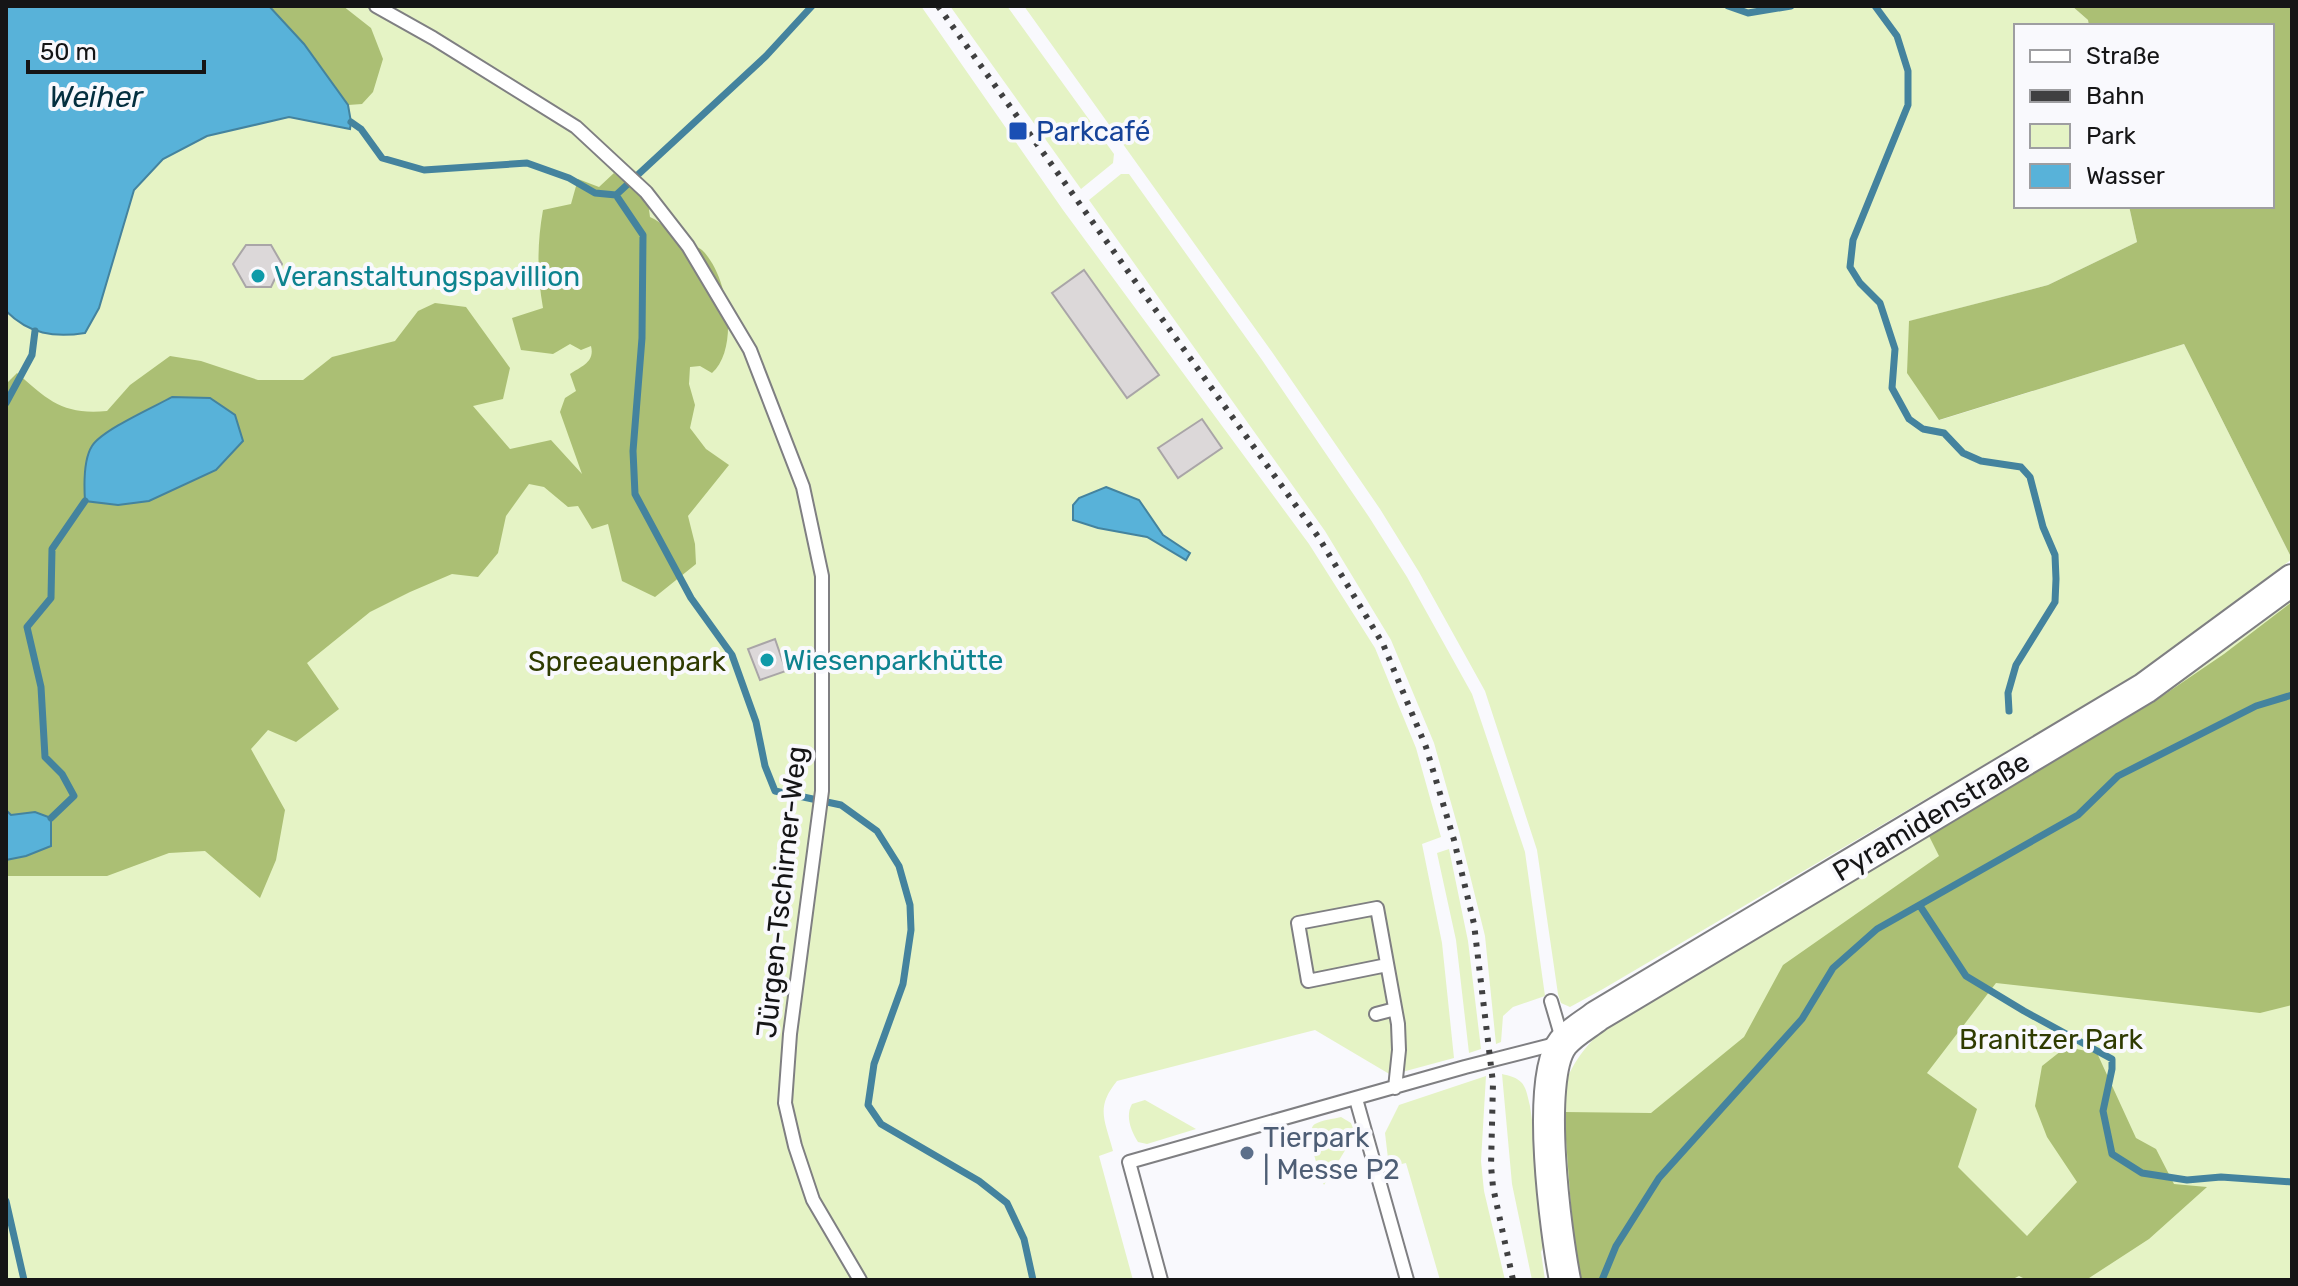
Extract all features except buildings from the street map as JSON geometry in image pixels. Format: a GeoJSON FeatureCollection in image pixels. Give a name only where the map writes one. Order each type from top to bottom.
{"type":"FeatureCollection","features":[{"type":"Feature","properties":{"kind":"street","name":"Pyramidenstraße"},"geometry":{"type":"LineString","coordinates":[[1563,1042],[1597,1016],[2145,688],[2292,580]]}},
{"type":"Feature","properties":{"kind":"street"},"geometry":{"type":"LineString","coordinates":[[1563,1042],[1554,1062],[1547,1106],[1559,1253],[1565,1280]]}},
{"type":"Feature","properties":{"kind":"lane","name":"Jürgen-Tschirner-Weg"},"geometry":{"type":"LineString","coordinates":[[376,6],[576,127],[648,194],[688,246],[750,350],[803,487],[822,576],[822,791],[786,1067],[785,1103],[813,1200],[860,1280]]}},
{"type":"Feature","properties":{"kind":"lane"},"geometry":{"type":"LineString","coordinates":[[1387,965],[1308,981],[1298,923],[1377,908],[1395,1009],[1399,1050],[1395,1088]]}},
{"type":"Feature","properties":{"kind":"lane"},"geometry":{"type":"LineString","coordinates":[[1161,1280],[1129,1162],[1563,1042],[1551,1001]]}},
{"type":"Feature","properties":{"kind":"lane"},"geometry":{"type":"LineString","coordinates":[[1376,1014],[1395,1009]]}},
{"type":"Feature","properties":{"kind":"lane"},"geometry":{"type":"LineString","coordinates":[[1356,1099],[1407,1280]]}},
{"type":"Feature","properties":{"kind":"green space","name":"Spreeauenpark"},"geometry":{"type":"Polygon","coordinates":[[[6,6],[921,6],[1063,210],[1309,544],[1375,648],[1416,748],[1441,837],[1422,844],[1442,943],[1454,1058],[1391,1075],[1315,1030],[1117,1081],[1104,1107],[1113,1151],[1099,1156],[1133,1280],[6,1280],[6,6]]]}},
{"type":"Feature","properties":{"kind":"green space"},"geometry":{"type":"Polygon","coordinates":[[[269,6],[343,6],[371,28],[383,59],[373,92],[362,104],[348,105],[304,44],[269,6]]]}},
{"type":"Feature","properties":{"kind":"green space"},"geometry":{"type":"Polygon","coordinates":[[[950,6],[1007,6],[1114,154],[1113,163],[1081,189],[950,6]]]}},
{"type":"Feature","properties":{"kind":"green space"},"geometry":{"type":"Polygon","coordinates":[[[1024,6],[2072,6],[2089,24],[2014,24],[2014,208],[2129,208],[2137,242],[2048,285],[1910,321],[1940,420],[2184,344],[2292,559],[2135,676],[1570,1007],[1561,1003],[1558,994],[1537,850],[1485,691],[1380,509],[1272,352],[1024,6]]]}},
{"type":"Feature","properties":{"kind":"green space"},"geometry":{"type":"Polygon","coordinates":[[[2072,6],[2292,6],[2292,559],[2184,344],[1939,420],[1907,373],[1909,321],[2048,285],[2137,242],[2129,208],[2274,208],[2274,24],[2089,24],[2072,6]]]}},
{"type":"Feature","properties":{"kind":"green space"},"geometry":{"type":"Polygon","coordinates":[[[614,173],[648,202],[650,217],[679,240],[702,250],[711,261],[724,293],[728,330],[721,362],[712,373],[700,366],[690,367],[689,384],[695,405],[690,428],[706,449],[729,465],[688,516],[696,564],[655,597],[622,581],[608,524],[592,529],[578,506],[568,507],[544,487],[529,484],[506,516],[498,553],[478,577],[452,574],[370,612],[307,663],[339,709],[296,742],[268,730],[251,749],[285,810],[276,860],[260,898],[205,851],[169,853],[107,876],[6,876],[6,384],[17,373],[58,404],[92,412],[107,411],[130,385],[170,356],[201,361],[258,380],[303,380],[332,357],[395,341],[418,311],[435,303],[466,307],[510,368],[503,399],[473,406],[510,449],[551,440],[582,474],[560,412],[565,398],[576,391],[570,374],[589,360],[591,346],[581,350],[570,344],[553,354],[521,350],[512,318],[543,308],[538,259],[543,210],[571,204],[578,179],[599,187],[614,173]]]}},
{"type":"Feature","properties":{"kind":"green space"},"geometry":{"type":"Polygon","coordinates":[[[1121,174],[1129,174],[1369,517],[1407,577],[1472,694],[1525,852],[1545,996],[1513,1007],[1503,1016],[1501,1042],[1496,1044],[1485,936],[1459,831],[1434,743],[1391,640],[1325,531],[1089,200],[1121,174]]]}},
{"type":"Feature","properties":{"kind":"green space","name":"Branitzer Park"},"geometry":{"type":"Polygon","coordinates":[[[2292,597],[2292,1280],[1576,1280],[1570,1250],[1560,1106],[1575,1063],[1604,1028],[2153,696],[2221,651],[2292,597]]]}},
{"type":"Feature","properties":{"kind":"green space","name":"Branitzer Park"},"geometry":{"type":"Polygon","coordinates":[[[2292,602],[2292,1005],[2260,1013],[1996,983],[1927,1073],[1977,1109],[1958,1167],[2027,1236],[2077,1182],[2047,1137],[2035,1106],[2042,1066],[2066,1047],[2097,1053],[2136,1138],[2156,1149],[2174,1184],[2207,1187],[2149,1239],[2086,1280],[2027,1280],[2019,1276],[2011,1280],[1581,1280],[1574,1248],[1564,1112],[1651,1113],[1744,1037],[1783,965],[1939,856],[1929,836],[2155,701],[2292,602]]]}},
{"type":"Feature","properties":{"kind":"green space"},"geometry":{"type":"Polygon","coordinates":[[[1449,849],[1468,941],[1481,1049],[1469,1053],[1456,940],[1437,853],[1449,849]]]}},
{"type":"Feature","properties":{"kind":"green space"},"geometry":{"type":"Polygon","coordinates":[[[1502,1074],[1523,1084],[1530,1106],[1548,1234],[1541,1252],[1545,1280],[1532,1280],[1512,1184],[1502,1074]]]}},
{"type":"Feature","properties":{"kind":"green space"},"geometry":{"type":"Polygon","coordinates":[[[1486,1076],[1481,1161],[1484,1191],[1505,1280],[1440,1280],[1406,1163],[1389,1167],[1385,1133],[1399,1105],[1486,1076]]]}},
{"type":"Feature","properties":{"kind":"green space"},"geometry":{"type":"Polygon","coordinates":[[[1145,1100],[1196,1129],[1147,1144],[1138,1142],[1131,1128],[1129,1113],[1132,1104],[1145,1100]]]}},
{"type":"Feature","properties":{"kind":"green space"},"geometry":{"type":"Polygon","coordinates":[[[1341,1117],[1351,1123],[1355,1134],[1324,1185],[1314,1153],[1312,1128],[1315,1124],[1341,1117]]]}},
{"type":"Feature","properties":{"kind":"water","name":"Weiher"},"geometry":{"type":"Polygon","coordinates":[[[6,6],[269,6],[304,44],[348,105],[350,129],[289,117],[207,136],[163,159],[134,190],[99,308],[85,333],[63,335],[33,329],[6,311],[6,6]]]}},
{"type":"Feature","properties":{"kind":"water"},"geometry":{"type":"Polygon","coordinates":[[[172,397],[210,398],[235,415],[243,441],[216,470],[149,501],[118,505],[85,501],[84,480],[92,446],[117,426],[172,397]]]}},
{"type":"Feature","properties":{"kind":"water"},"geometry":{"type":"Polygon","coordinates":[[[1106,487],[1139,500],[1163,535],[1190,553],[1186,560],[1147,537],[1073,520],[1073,505],[1079,498],[1106,487]]]}},
{"type":"Feature","properties":{"kind":"water"},"geometry":{"type":"Polygon","coordinates":[[[6,810],[11,815],[35,812],[51,818],[51,846],[6,860],[6,810]]]}},
{"type":"Feature","properties":{"kind":"waterway"},"geometry":{"type":"LineString","coordinates":[[351,122],[361,129],[382,158],[424,170],[527,163],[569,178],[595,193],[616,195],[766,56],[812,6]]}},
{"type":"Feature","properties":{"kind":"waterway"},"geometry":{"type":"LineString","coordinates":[[1728,6],[1748,13],[1791,6]]}},
{"type":"Feature","properties":{"kind":"waterway"},"geometry":{"type":"LineString","coordinates":[[1875,6],[1897,36],[1908,71],[1908,105],[1853,240],[1850,267],[1860,283],[1880,303],[1895,349],[1892,388],[1909,419],[1923,429],[1944,433],[1963,453],[1981,461],[2021,467],[2030,477],[2043,527],[2055,555],[2055,602],[2016,665],[2008,693],[2009,711]]}},
{"type":"Feature","properties":{"kind":"waterway"},"geometry":{"type":"LineString","coordinates":[[616,195],[643,235],[642,338],[633,451],[635,494],[691,598],[732,655],[756,722],[765,766],[775,791],[841,805],[877,831],[899,866],[910,905],[911,930],[903,984],[874,1064],[868,1105],[881,1124],[979,1181],[1007,1203],[1024,1239],[1033,1280]]}},
{"type":"Feature","properties":{"kind":"waterway"},"geometry":{"type":"LineString","coordinates":[[6,403],[32,355],[35,331]]}},
{"type":"Feature","properties":{"kind":"waterway"},"geometry":{"type":"LineString","coordinates":[[51,818],[74,796],[62,774],[45,757],[41,687],[27,627],[51,598],[52,549],[85,501]]}},
{"type":"Feature","properties":{"kind":"waterway"},"geometry":{"type":"LineString","coordinates":[[1602,1280],[1616,1246],[1659,1178],[1802,1019],[1833,968],[1877,929],[2078,815],[2118,776],[2256,706],[2292,695]]}},
{"type":"Feature","properties":{"kind":"waterway"},"geometry":{"type":"LineString","coordinates":[[1920,906],[1966,976],[2112,1059],[2103,1111],[2112,1154],[2142,1173],[2187,1180],[2221,1177],[2292,1182]]}},
{"type":"Feature","properties":{"kind":"waterway"},"geometry":{"type":"LineString","coordinates":[[6,1201],[24,1280]]}},
{"type":"Feature","properties":{"kind":"railway"},"geometry":{"type":"LineString","coordinates":[[938,6],[1319,538],[1383,644],[1426,747],[1454,840],[1474,924],[1493,1083],[1493,1187],[1513,1280]]}},
{"type":"Feature","properties":{"kind":"place","name":"Parkcafé"},"geometry":{"type":"Point","coordinates":[1018,131]}},
{"type":"Feature","properties":{"kind":"place","name":"Veranstaltungspavillion"},"geometry":{"type":"Point","coordinates":[258,276]}},
{"type":"Feature","properties":{"kind":"place","name":"Wiesenparkhütte"},"geometry":{"type":"Point","coordinates":[767,660]}},
{"type":"Feature","properties":{"kind":"place","name":"Tierpark | Messe P2"},"geometry":{"type":"Point","coordinates":[1247,1153]}}]}
